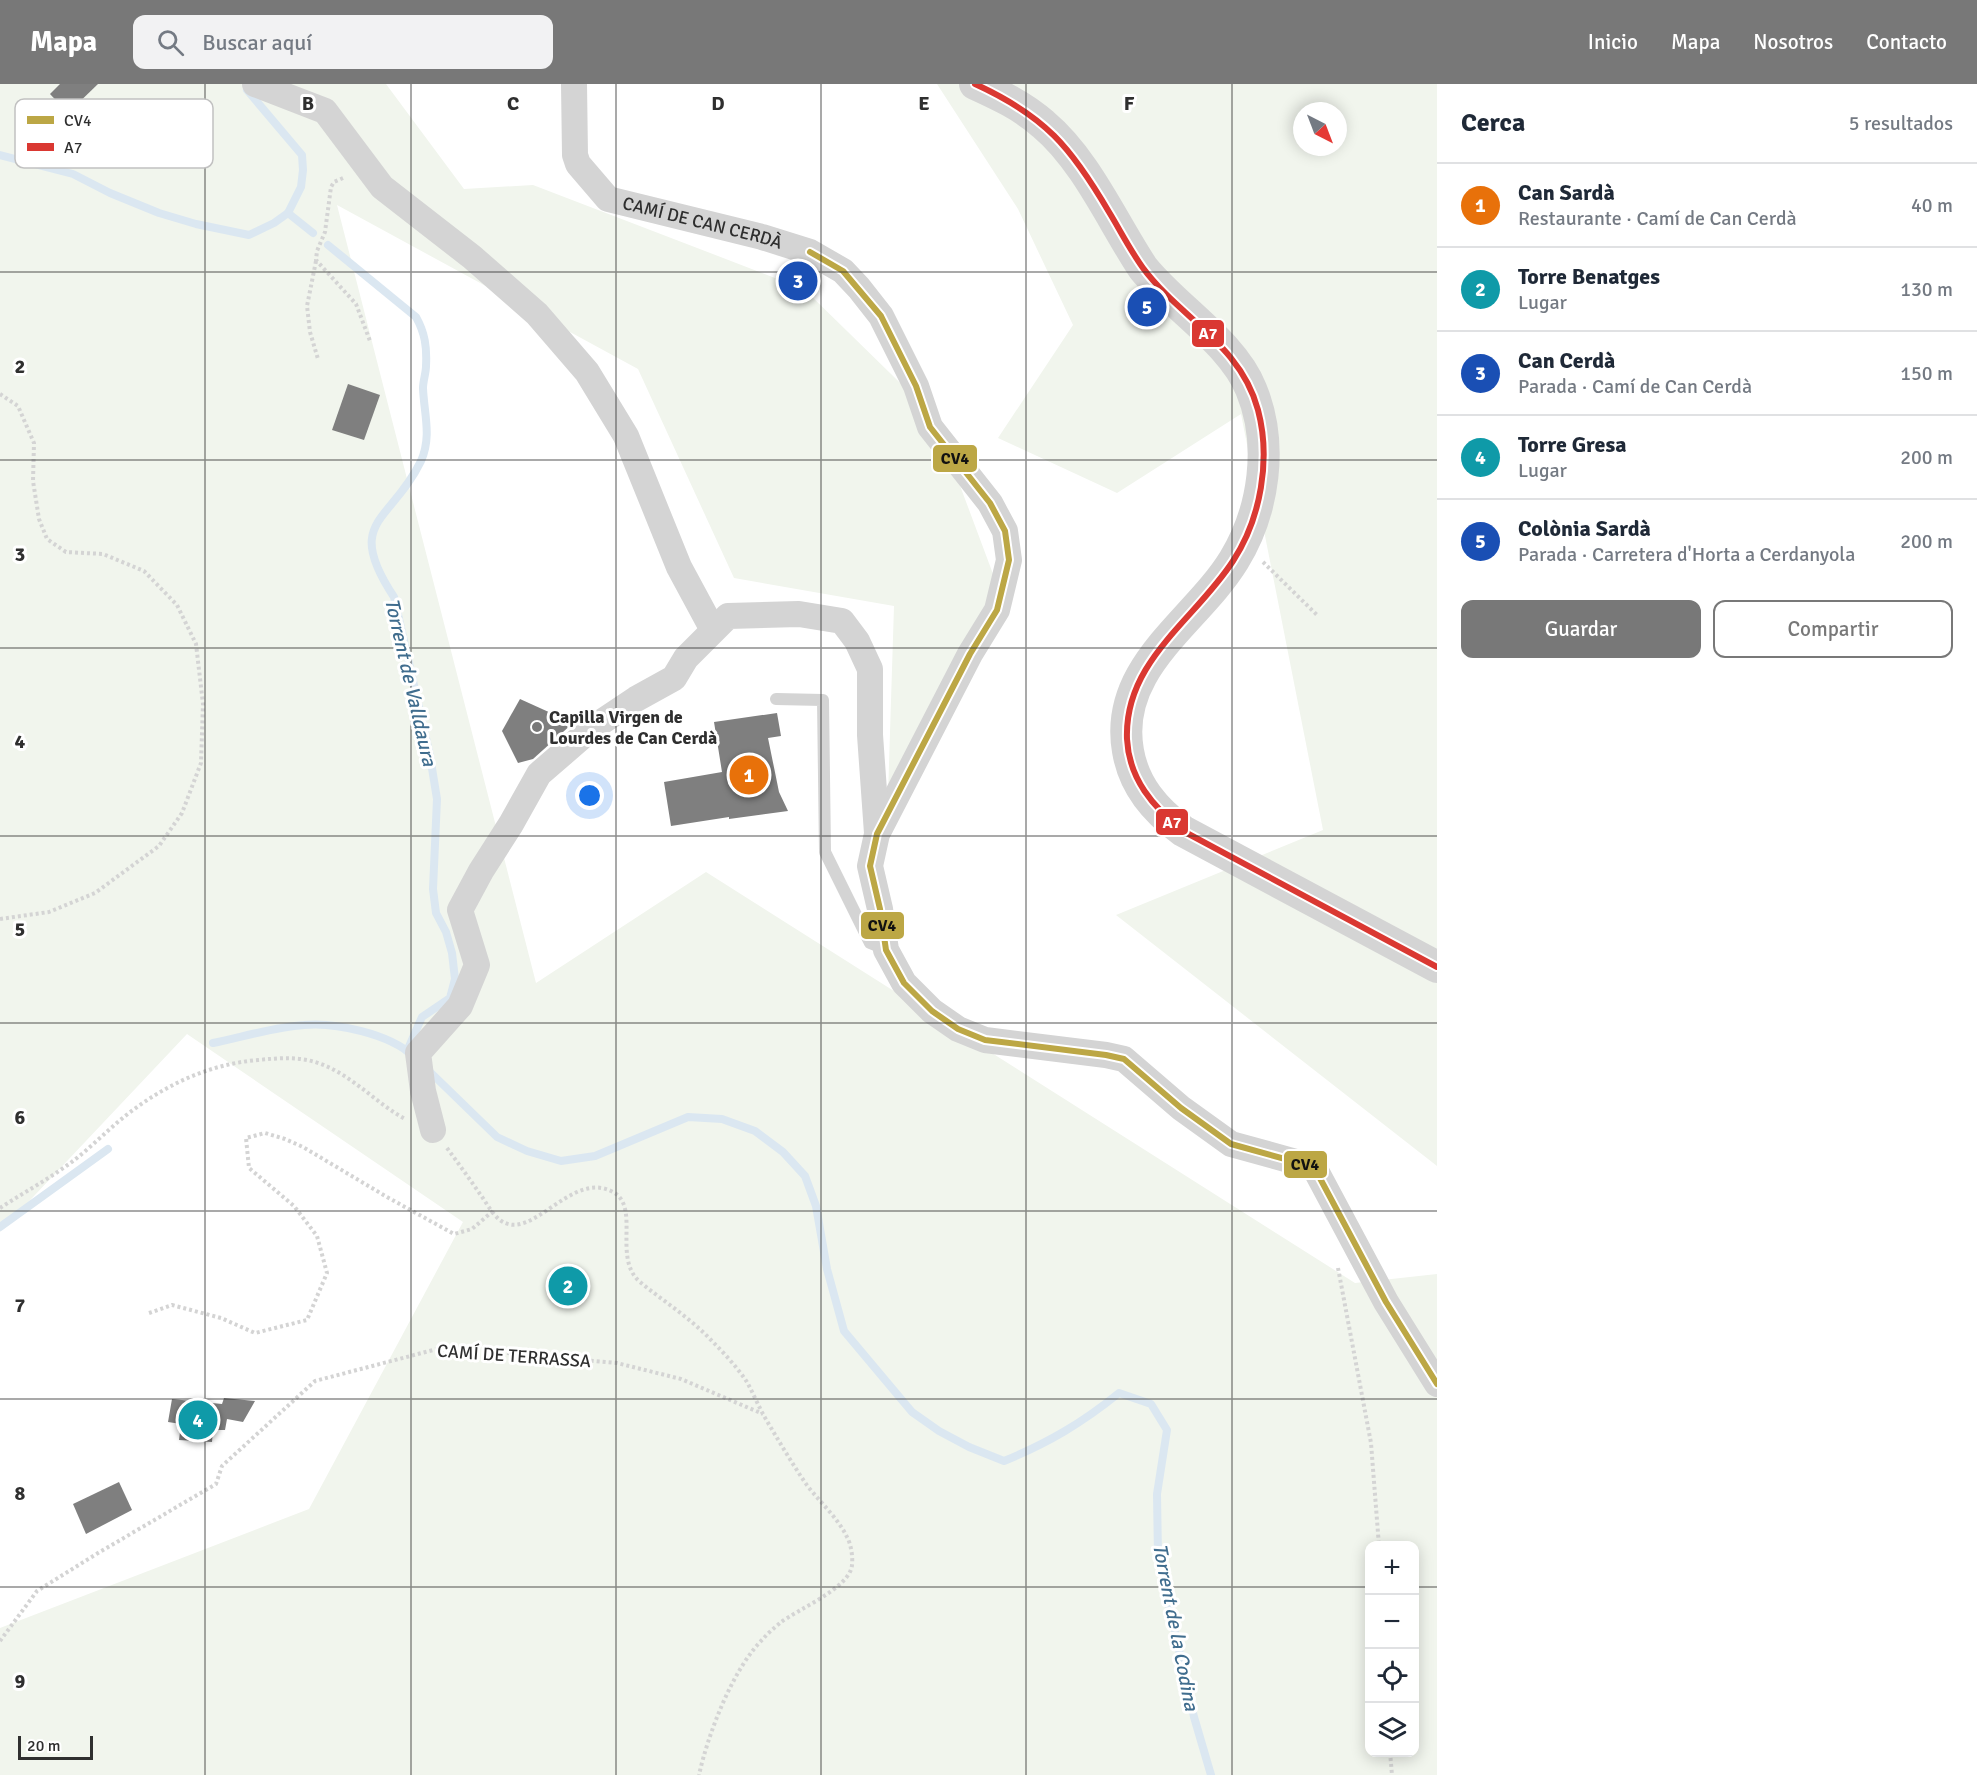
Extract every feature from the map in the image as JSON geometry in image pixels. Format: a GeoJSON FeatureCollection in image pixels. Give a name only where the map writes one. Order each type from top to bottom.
{"type":"FeatureCollection","features":[{"type":"Feature","properties":{"kind":"street"},"geometry":{"type":"LineString","coordinates":[[255,84],[325,111],[382,187],[472,257],[537,314],[587,372],[626,436],[679,567],[713,630]]}},
{"type":"Feature","properties":{"kind":"street","name":"CAMÍ DE CAN CERDÀ"},"geometry":{"type":"LineString","coordinates":[[574,84],[575,155],[578,164],[608,198],[727,227],[810,252],[843,271],[881,316],[916,386],[930,427],[990,502],[1005,531],[1009,560],[997,610],[970,654],[877,834],[870,866],[886,950],[904,983],[932,1011],[958,1029],[985,1040],[1124,1059],[1182,1108],[1231,1144],[1314,1167],[1386,1302],[1437,1384]]}},
{"type":"Feature","properties":{"kind":"street"},"geometry":{"type":"LineString","coordinates":[[975,84],[1023,109],[1044,124],[1063,143],[1081,167],[1149,275],[1227,352],[1241,369],[1252,390],[1258,412],[1263,435],[1258,501],[1243,543],[1221,578],[1143,670],[1128,705],[1126,742],[1129,761],[1136,780],[1155,808],[1183,831],[1437,967]]}},
{"type":"Feature","properties":{"kind":"street"},"geometry":{"type":"LineString","coordinates":[[433,1130],[423,1091],[418,1053],[460,1006],[477,965],[460,910],[481,871],[539,774],[591,729],[636,699],[674,678],[686,658],[728,616],[799,614],[842,621],[857,641],[870,669],[870,735],[877,834]]}},
{"type":"Feature","properties":{"kind":"lane"},"geometry":{"type":"LineString","coordinates":[[776,699],[823,700],[825,852],[870,943],[886,950]]}},
{"type":"Feature","properties":{"kind":"path"},"geometry":{"type":"LineString","coordinates":[[318,359],[310,332],[307,306],[317,251],[325,232],[331,187],[340,178],[354,176],[382,187]]}},
{"type":"Feature","properties":{"kind":"path"},"geometry":{"type":"LineString","coordinates":[[316,260],[356,304],[370,341]]}},
{"type":"Feature","properties":{"kind":"path"},"geometry":{"type":"LineString","coordinates":[[0,394],[18,406],[34,442],[33,481],[39,519],[47,539],[66,552],[103,554],[144,571],[177,605],[196,644],[202,704],[201,763],[182,813],[159,846],[95,893],[49,912],[0,918]]}},
{"type":"Feature","properties":{"kind":"path"},"geometry":{"type":"LineString","coordinates":[[1243,543],[1317,615]]}},
{"type":"Feature","properties":{"kind":"path"},"geometry":{"type":"LineString","coordinates":[[0,1208],[71,1163],[128,1114],[156,1095],[198,1073],[219,1066],[280,1058],[300,1058],[321,1064],[341,1074],[397,1114],[433,1130],[502,1222],[524,1223],[539,1216],[569,1194],[581,1189],[603,1188],[614,1192],[624,1203],[626,1260],[634,1276],[711,1339],[746,1382],[805,1483],[848,1537],[852,1567],[846,1578],[836,1588],[781,1622],[761,1640],[742,1667],[724,1701],[709,1739],[699,1775]]}},
{"type":"Feature","properties":{"kind":"path"},"geometry":{"type":"LineString","coordinates":[[149,1313],[172,1305],[221,1318],[255,1333],[306,1320],[327,1273],[317,1236],[294,1206],[249,1168],[246,1138],[265,1133],[285,1138],[321,1156],[387,1197],[454,1234],[472,1229],[493,1211]]}},
{"type":"Feature","properties":{"kind":"path"},"geometry":{"type":"LineString","coordinates":[[1336,1257],[1371,1443],[1379,1541]]}},
{"type":"Feature","properties":{"kind":"path","name":"CAMÍ DE TERRASSA"},"geometry":{"type":"LineString","coordinates":[[0,1641],[37,1591],[98,1552],[216,1484],[222,1466],[315,1381],[437,1349],[495,1352],[617,1363],[681,1379],[764,1414]]}},
{"type":"Feature","properties":{"kind":"path"},"geometry":{"type":"LineString","coordinates":[[1390,1757],[1392,1775]]}},
{"type":"Feature","properties":{"kind":"shaded area"},"geometry":{"type":"Polygon","coordinates":[[[0,84],[386,84],[464,189],[533,185],[804,289],[934,416],[999,590],[888,796],[894,606],[734,578],[638,369],[337,205],[536,983],[706,872],[1355,1283],[1437,1274],[1437,1775],[0,1775],[0,1628],[309,1509],[463,1222],[187,1034],[0,1232],[0,84]]]}},
{"type":"Feature","properties":{"kind":"shaded area"},"geometry":{"type":"Polygon","coordinates":[[[937,84],[1437,84],[1437,1166],[1116,915],[1323,830],[1241,414],[1117,493],[998,438],[1073,325],[1018,209],[937,84]]]}},
{"type":"Feature","properties":{"kind":"building"},"geometry":{"type":"Polygon","coordinates":[[[60,84],[98,84],[82,99],[55,99],[50,94],[60,84]]]}},
{"type":"Feature","properties":{"kind":"building"},"geometry":{"type":"Polygon","coordinates":[[[348,384],[380,395],[364,440],[332,430],[348,384]]]}},
{"type":"Feature","properties":{"kind":"building","name":"Capilla Virgen de Lourdes de Can Cerdà"},"geometry":{"type":"Polygon","coordinates":[[[520,699],[573,723],[533,759],[518,763],[502,731],[520,699]]]}},
{"type":"Feature","properties":{"kind":"building"},"geometry":{"type":"Polygon","coordinates":[[[777,713],[781,736],[768,738],[779,792],[788,811],[671,826],[664,782],[722,772],[714,722],[777,713]]]}},
{"type":"Feature","properties":{"kind":"building"},"geometry":{"type":"Polygon","coordinates":[[[584,1272],[585,1299],[551,1300],[551,1273],[584,1272]]]}},
{"type":"Feature","properties":{"kind":"building"},"geometry":{"type":"Polygon","coordinates":[[[224,1398],[255,1401],[243,1422],[227,1419],[225,1430],[213,1430],[212,1442],[179,1440],[181,1424],[168,1422],[172,1399],[222,1404],[224,1398]]]}},
{"type":"Feature","properties":{"kind":"building"},"geometry":{"type":"Polygon","coordinates":[[[119,1482],[132,1510],[86,1534],[73,1504],[119,1482]]]}},
{"type":"Feature","properties":{"kind":"waterway"},"geometry":{"type":"LineString","coordinates":[[50,168],[73,174],[110,193],[159,213],[196,224],[249,235],[274,223],[288,213],[301,187],[303,170],[302,155],[247,90]]}},
{"type":"Feature","properties":{"kind":"waterway"},"geometry":{"type":"LineString","coordinates":[[0,155],[15,159]]}},
{"type":"Feature","properties":{"kind":"waterway","name":"Torrent de Valldaura"},"geometry":{"type":"LineString","coordinates":[[288,213],[313,233]]}},
{"type":"Feature","properties":{"kind":"waterway","name":"Torrent de Valldaura"},"geometry":{"type":"LineString","coordinates":[[328,245],[416,317],[426,346],[423,388],[427,434],[424,452],[409,481],[377,523],[372,536],[372,552],[379,572],[394,597],[430,756],[437,799],[433,889],[436,913],[446,932],[452,953],[455,979],[450,998],[422,1017],[407,1051]]}},
{"type":"Feature","properties":{"kind":"waterway"},"geometry":{"type":"LineString","coordinates":[[213,1043],[293,1026],[331,1025],[361,1031],[391,1041],[413,1056]]}},
{"type":"Feature","properties":{"kind":"waterway","name":"Torrent de la Codina"},"geometry":{"type":"LineString","coordinates":[[428,1070],[497,1137],[527,1151],[561,1161],[595,1156],[688,1117],[722,1119],[755,1131],[783,1152],[805,1176],[816,1206],[827,1269],[844,1331],[912,1412],[939,1431],[969,1447],[1004,1461],[1064,1432],[1119,1393],[1151,1404],[1167,1430],[1157,1494],[1158,1556],[1194,1717],[1211,1775]]}},
{"type":"Feature","properties":{"kind":"waterway"},"geometry":{"type":"LineString","coordinates":[[0,1227],[108,1149]]}},
{"type":"Feature","properties":{"kind":"transit line","name":"A7"},"geometry":{"type":"LineString","coordinates":[[975,84],[1020,108],[1038,121],[1068,151],[1095,189],[1143,268],[1158,286],[1208,333],[1238,367],[1250,387],[1258,410],[1264,448],[1263,468],[1261,488],[1251,526],[1233,561],[1149,664],[1137,687],[1129,711],[1127,739],[1132,767],[1138,779],[1153,802],[1183,831],[1437,967]]}},
{"type":"Feature","properties":{"kind":"transit line","name":"CV4"},"geometry":{"type":"LineString","coordinates":[[810,252],[843,271],[881,316],[916,386],[930,427],[990,503],[1005,531],[1009,560],[997,610],[970,654],[877,834],[870,866],[886,950],[904,983],[932,1011],[958,1029],[985,1040],[1124,1059],[1181,1108],[1231,1144],[1314,1167],[1386,1302],[1437,1384]]}},
{"type":"Feature","properties":{"kind":"place","name":"Can Cerdà"},"geometry":{"type":"Point","coordinates":[798,281]}},
{"type":"Feature","properties":{"kind":"place","name":"Colònia Sardà"},"geometry":{"type":"Point","coordinates":[1147,307]}},
{"type":"Feature","properties":{"kind":"place","name":"Capilla Virgen de Lourdes de Can Cerdà"},"geometry":{"type":"Point","coordinates":[537,727]}},
{"type":"Feature","properties":{"kind":"place","name":"Can Sardà"},"geometry":{"type":"Point","coordinates":[749,775]}},
{"type":"Feature","properties":{"kind":"place","name":"Torre Benatges"},"geometry":{"type":"Point","coordinates":[568,1286]}},
{"type":"Feature","properties":{"kind":"place","name":"Torre Gresa"},"geometry":{"type":"Point","coordinates":[198,1420]}}]}
